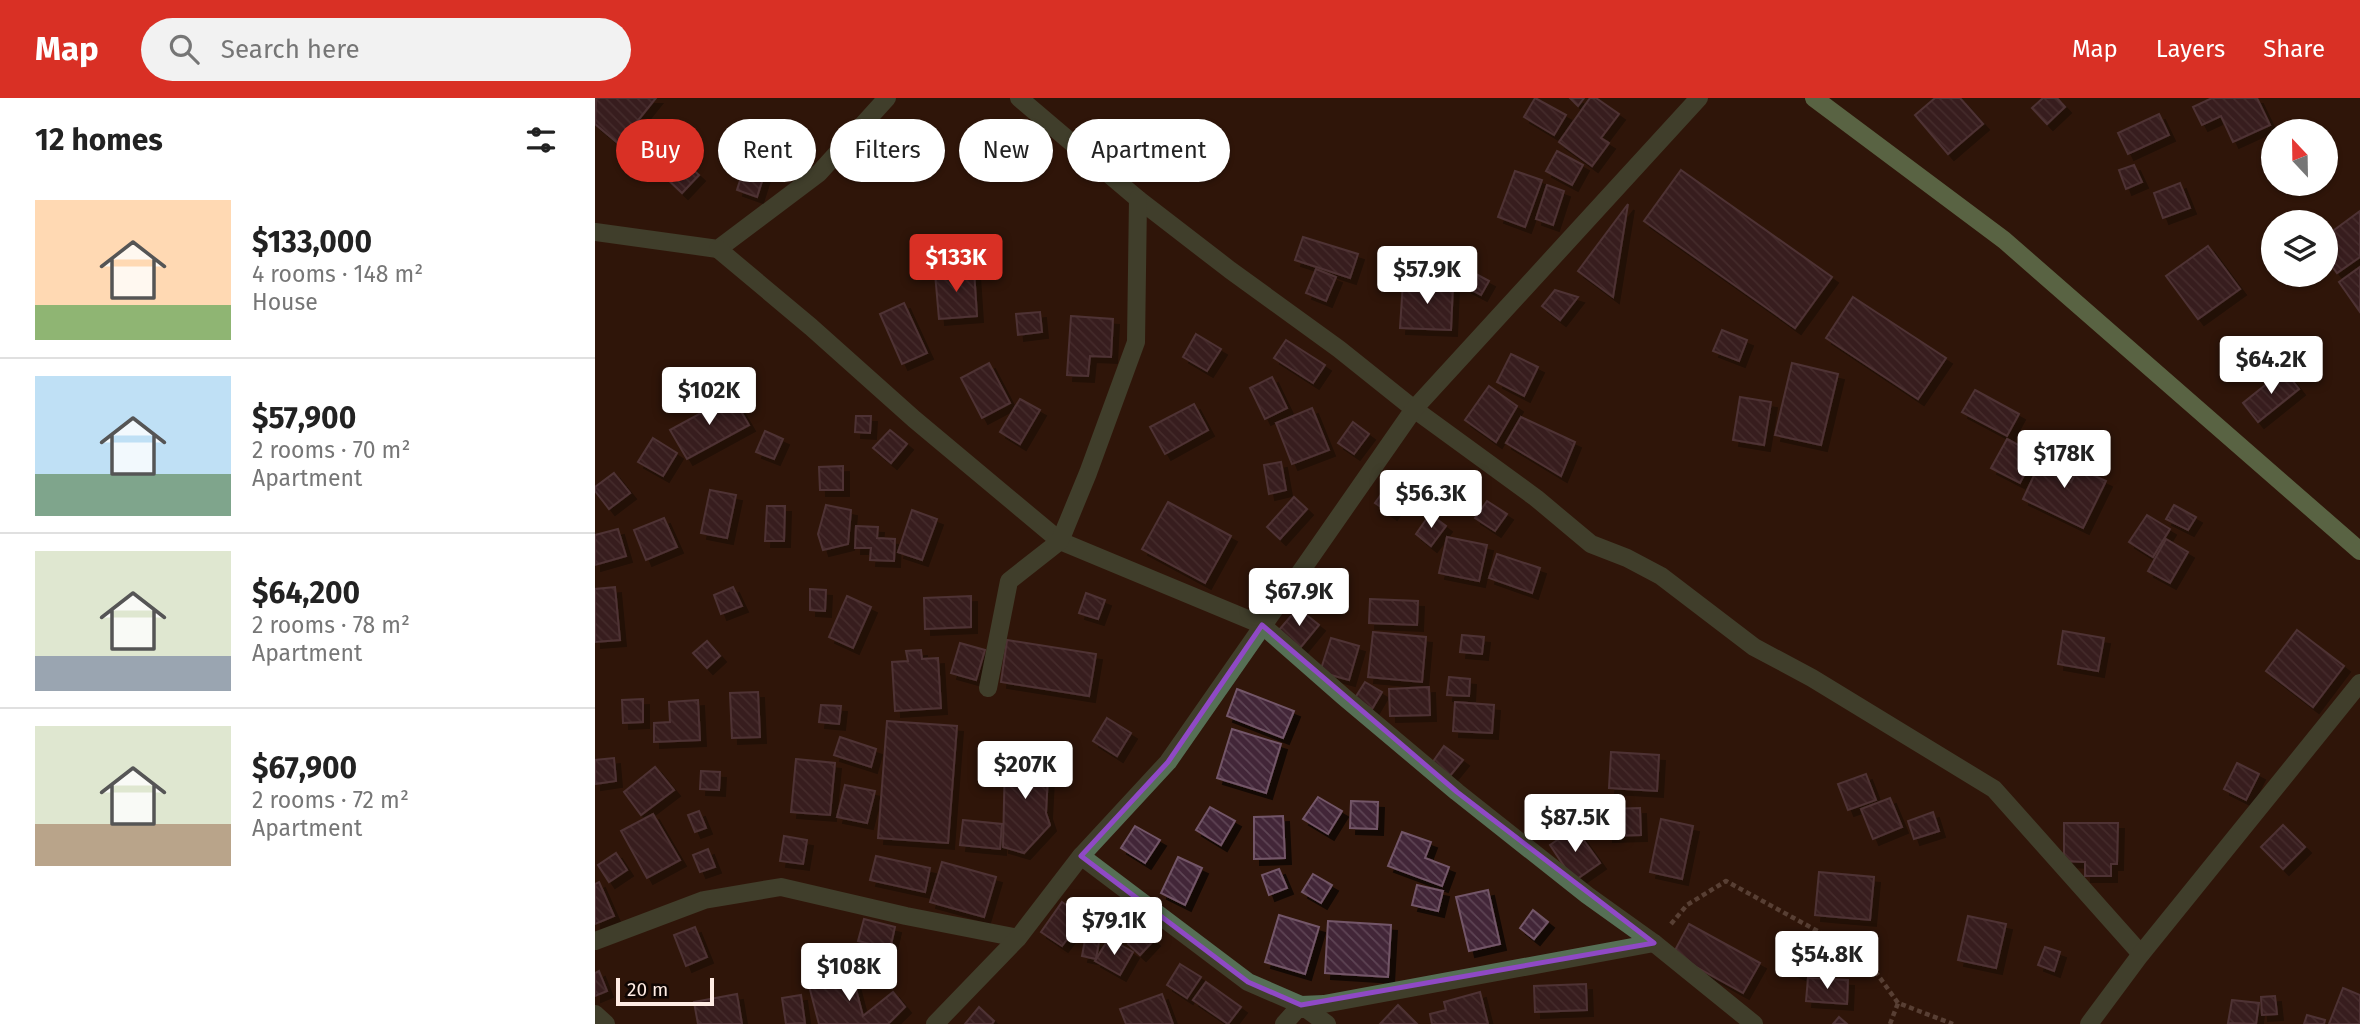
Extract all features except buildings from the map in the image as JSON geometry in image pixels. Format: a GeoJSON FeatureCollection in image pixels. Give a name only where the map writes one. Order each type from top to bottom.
{"type":"FeatureCollection","features":[{"type":"Feature","properties":{"kind":"main road"},"geometry":{"type":"LineString","coordinates":[[1814,98],[2004,240],[2360,551]]}},
{"type":"Feature","properties":{"kind":"street"},"geometry":{"type":"LineString","coordinates":[[718,249],[819,173],[887,98]]}},
{"type":"Feature","properties":{"kind":"street"},"geometry":{"type":"LineString","coordinates":[[1019,98],[1138,199],[1339,349],[1414,409],[1536,498],[1591,544],[1627,558],[1661,576],[1754,647],[1812,678],[1994,789],[2141,954]]}},
{"type":"Feature","properties":{"kind":"street"},"geometry":{"type":"LineString","coordinates":[[935,1024],[1018,938],[1081,856],[1168,762],[1414,409],[1699,98]]}},
{"type":"Feature","properties":{"kind":"street"},"geometry":{"type":"LineString","coordinates":[[988,688],[1009,580],[1060,541],[1136,342],[1138,199]]}},
{"type":"Feature","properties":{"kind":"street"},"geometry":{"type":"LineString","coordinates":[[595,232],[718,249],[1060,541],[1262,625],[1457,792],[1587,895],[1654,943],[1754,1024]]}},
{"type":"Feature","properties":{"kind":"street"},"geometry":{"type":"LineString","coordinates":[[2089,1024],[2141,954],[2360,683]]}},
{"type":"Feature","properties":{"kind":"street"},"geometry":{"type":"LineString","coordinates":[[1081,856],[1248,982],[1301,1005],[1327,1024]]}},
{"type":"Feature","properties":{"kind":"street"},"geometry":{"type":"LineString","coordinates":[[595,940],[704,900],[781,887],[1018,938]]}},
{"type":"Feature","properties":{"kind":"street"},"geometry":{"type":"LineString","coordinates":[[1284,1024],[1301,1005],[1324,1004],[1654,943]]}},
{"type":"Feature","properties":{"kind":"street"},"geometry":{"type":"LineString","coordinates":[[595,1014],[606,1024]]}},
{"type":"Feature","properties":{"kind":"path"},"geometry":{"type":"LineString","coordinates":[[1654,943],[1687,905],[1726,881],[1865,957],[1898,1003],[1953,1024]]}},
{"type":"Feature","properties":{"kind":"path"},"geometry":{"type":"LineString","coordinates":[[1891,1024],[1898,1003]]}},
{"type":"Feature","properties":{"kind":"highlighted area"},"geometry":{"type":"Polygon","coordinates":[[[1262,625],[1457,792],[1654,943],[1301,1005],[1248,982],[1081,856],[1168,762],[1262,625]]]}}]}
